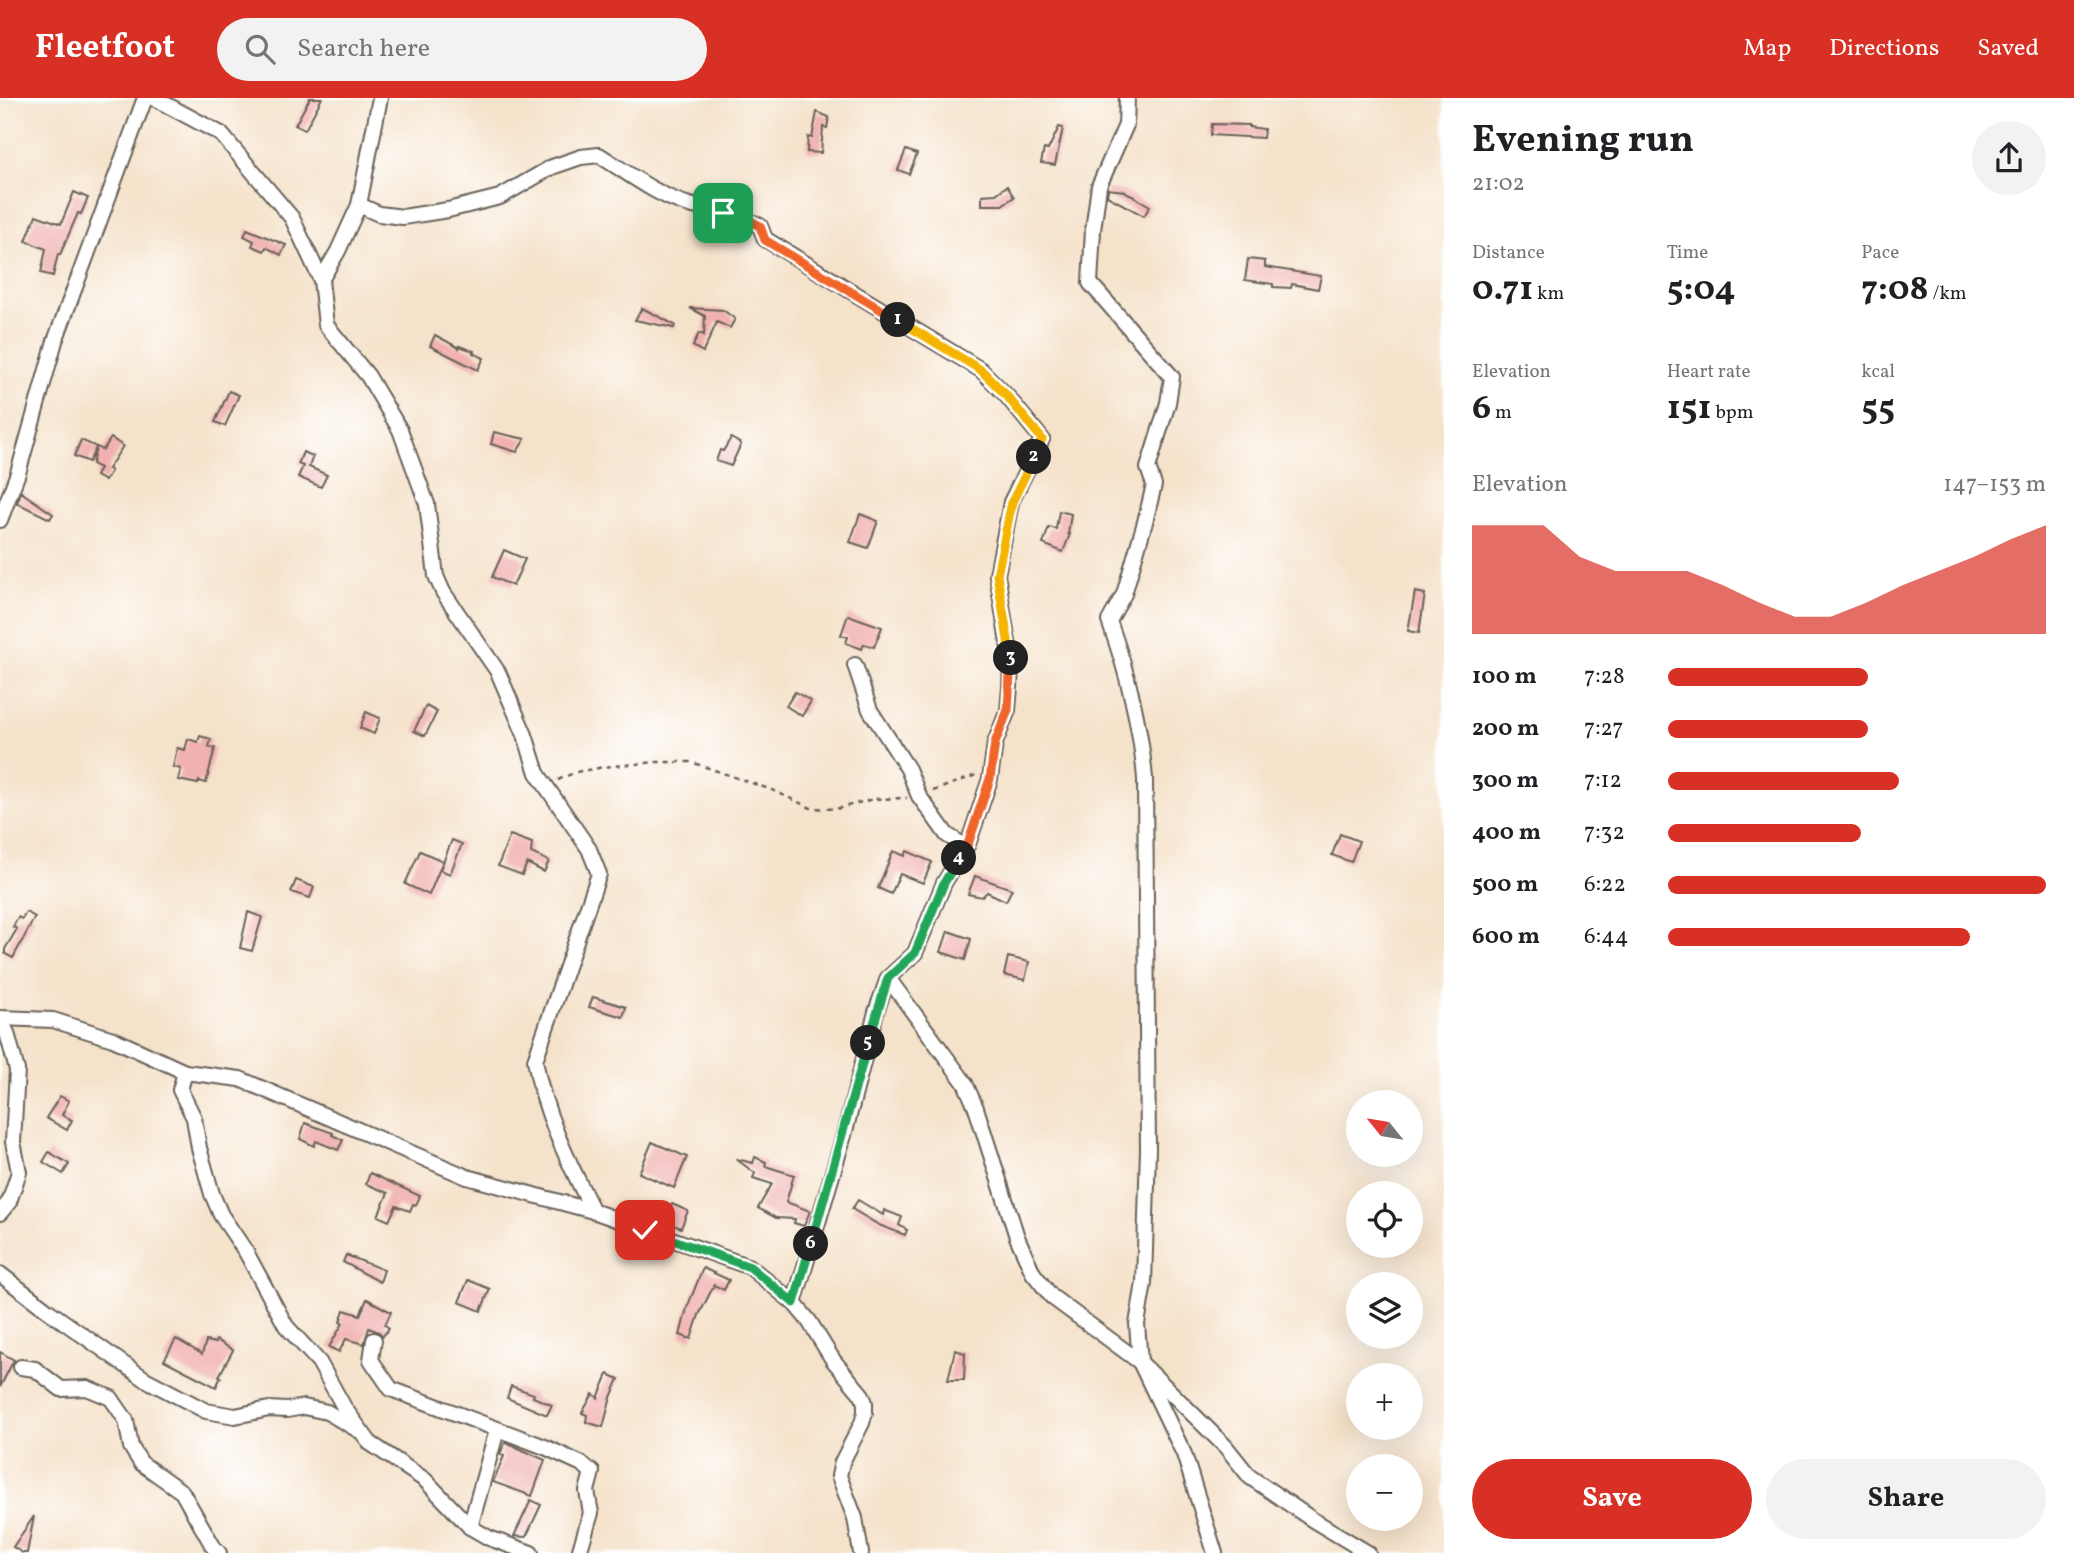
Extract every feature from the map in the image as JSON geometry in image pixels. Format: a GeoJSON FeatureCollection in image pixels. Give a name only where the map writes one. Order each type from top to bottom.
{"type":"FeatureCollection","features":[{"type":"Feature","properties":{"kind":"street"},"geometry":{"type":"LineString","coordinates":[[0,520],[18,473],[55,341],[145,98]]}},
{"type":"Feature","properties":{"kind":"street"},"geometry":{"type":"LineString","coordinates":[[154,98],[221,134],[292,218],[321,280],[326,325],[368,376],[400,430],[427,504],[436,576],[443,592],[498,672],[525,734],[537,773],[589,849],[599,874],[535,1060],[540,1086],[564,1150],[593,1211]]}},
{"type":"Feature","properties":{"kind":"street"},"geometry":{"type":"LineString","coordinates":[[321,280],[359,205],[380,98]]}},
{"type":"Feature","properties":{"kind":"street"},"geometry":{"type":"LineString","coordinates":[[1127,98],[1126,125],[1099,186],[1090,283],[1172,377],[1168,403],[1147,468],[1154,485],[1145,522],[1124,594],[1109,621],[1118,645],[1143,754],[1145,779],[1148,1149],[1144,1283],[1137,1324],[1140,1362],[1184,1454],[1215,1553]]}},
{"type":"Feature","properties":{"kind":"street"},"geometry":{"type":"LineString","coordinates":[[359,205],[379,214],[402,217],[448,210],[500,197],[552,167],[599,155],[638,182],[664,195],[745,218],[760,226],[765,240],[981,370],[1006,395],[1042,439],[1012,502],[997,575],[1011,661],[1008,710],[995,743],[990,779],[966,847],[944,883],[915,953],[888,978],[794,1303]]}},
{"type":"Feature","properties":{"kind":"street"},"geometry":{"type":"LineString","coordinates":[[855,665],[870,710],[908,769],[919,796],[947,835],[966,847]]}},
{"type":"Feature","properties":{"kind":"street"},"geometry":{"type":"LineString","coordinates":[[888,978],[965,1083],[976,1108],[1017,1237],[1033,1273],[1052,1297],[1140,1362],[1226,1447],[1250,1477],[1368,1553]]}},
{"type":"Feature","properties":{"kind":"street"},"geometry":{"type":"LineString","coordinates":[[0,1213],[9,1202],[19,1171],[13,1142],[17,1070],[0,1018],[53,1020],[113,1038],[185,1072],[240,1079],[467,1177],[593,1211],[750,1267],[794,1303],[809,1321],[832,1360],[862,1395],[865,1412],[862,1423],[842,1462],[839,1476],[855,1518],[861,1553]]}},
{"type":"Feature","properties":{"kind":"street"},"geometry":{"type":"LineString","coordinates":[[185,1072],[180,1090],[194,1118],[199,1148],[221,1215],[246,1252],[281,1318],[319,1362],[345,1409],[370,1443],[425,1480],[470,1527],[489,1538],[531,1553]]}},
{"type":"Feature","properties":{"kind":"street"},"geometry":{"type":"LineString","coordinates":[[0,1274],[145,1379],[206,1411],[235,1416],[270,1409],[304,1407],[327,1412],[362,1432]]}},
{"type":"Feature","properties":{"kind":"street"},"geometry":{"type":"LineString","coordinates":[[374,1340],[371,1360],[391,1389],[545,1447],[592,1472],[587,1491],[591,1513],[579,1553]]}},
{"type":"Feature","properties":{"kind":"street"},"geometry":{"type":"LineString","coordinates":[[20,1367],[35,1368],[61,1389],[87,1388],[111,1398],[126,1420],[131,1447],[141,1463],[183,1492],[219,1553]]}},
{"type":"Feature","properties":{"kind":"street"},"geometry":{"type":"LineString","coordinates":[[470,1527],[497,1430]]}},
{"type":"Feature","properties":{"kind":"path"},"geometry":{"type":"LineString","coordinates":[[545,785],[576,772],[655,762],[691,762],[772,790],[811,808],[836,809],[873,799],[912,798],[990,772]]}},
{"type":"Feature","properties":{"kind":"building"},"geometry":{"type":"Polygon","coordinates":[[[310,98],[322,98],[305,130],[295,125],[310,98]]]}},
{"type":"Feature","properties":{"kind":"building"},"geometry":{"type":"Polygon","coordinates":[[[817,112],[829,117],[827,128],[823,127],[821,153],[807,152],[808,137],[812,138],[817,112]]]}},
{"type":"Feature","properties":{"kind":"building"},"geometry":{"type":"Polygon","coordinates":[[[1212,124],[1249,125],[1264,129],[1263,138],[1211,135],[1212,124]]]}},
{"type":"Feature","properties":{"kind":"building"},"geometry":{"type":"Polygon","coordinates":[[[1059,127],[1063,128],[1055,165],[1041,163],[1044,149],[1048,150],[1059,127]]]}},
{"type":"Feature","properties":{"kind":"building"},"geometry":{"type":"Polygon","coordinates":[[[906,150],[917,154],[909,174],[898,170],[906,150]]]}},
{"type":"Feature","properties":{"kind":"building"},"geometry":{"type":"Polygon","coordinates":[[[1007,186],[1014,197],[1002,205],[982,205],[982,195],[996,194],[1007,186]]]}},
{"type":"Feature","properties":{"kind":"building"},"geometry":{"type":"Polygon","coordinates":[[[1108,189],[1124,191],[1150,206],[1144,216],[1107,196],[1108,189]]]}},
{"type":"Feature","properties":{"kind":"building"},"geometry":{"type":"Polygon","coordinates":[[[74,192],[88,198],[81,214],[78,213],[60,255],[58,254],[53,276],[41,273],[46,249],[26,241],[36,215],[61,224],[74,192]]]}},
{"type":"Feature","properties":{"kind":"building"},"geometry":{"type":"Polygon","coordinates":[[[247,229],[286,245],[281,255],[266,247],[264,251],[252,246],[254,241],[244,236],[247,229]]]}},
{"type":"Feature","properties":{"kind":"building"},"geometry":{"type":"Polygon","coordinates":[[[1248,259],[1265,261],[1265,267],[1321,276],[1318,289],[1292,284],[1291,288],[1273,287],[1273,284],[1245,280],[1248,259]]]}},
{"type":"Feature","properties":{"kind":"building"},"geometry":{"type":"Polygon","coordinates":[[[642,308],[675,325],[674,328],[635,320],[642,308]]]}},
{"type":"Feature","properties":{"kind":"building"},"geometry":{"type":"Polygon","coordinates":[[[690,308],[723,310],[735,319],[730,328],[717,322],[703,352],[693,346],[699,333],[704,335],[705,316],[690,308]]]}},
{"type":"Feature","properties":{"kind":"building"},"geometry":{"type":"Polygon","coordinates":[[[435,335],[484,358],[478,370],[430,346],[435,335]]]}},
{"type":"Feature","properties":{"kind":"building"},"geometry":{"type":"Polygon","coordinates":[[[229,391],[239,395],[225,426],[215,422],[229,391]]]}},
{"type":"Feature","properties":{"kind":"building"},"geometry":{"type":"Polygon","coordinates":[[[494,432],[525,439],[517,452],[491,444],[494,432]]]}},
{"type":"Feature","properties":{"kind":"building"},"geometry":{"type":"Polygon","coordinates":[[[111,438],[123,446],[108,469],[111,471],[105,481],[96,476],[100,468],[92,464],[96,448],[89,462],[74,456],[81,440],[103,450],[111,438]]]}},
{"type":"Feature","properties":{"kind":"building"},"geometry":{"type":"Polygon","coordinates":[[[731,438],[741,444],[731,466],[716,461],[720,450],[723,451],[731,438]]]}},
{"type":"Feature","properties":{"kind":"building"},"geometry":{"type":"Polygon","coordinates":[[[303,452],[313,456],[309,467],[327,475],[321,487],[298,477],[303,466],[298,464],[303,452]]]}},
{"type":"Feature","properties":{"kind":"building"},"geometry":{"type":"Polygon","coordinates":[[[21,492],[53,514],[50,519],[17,503],[21,492]]]}},
{"type":"Feature","properties":{"kind":"building"},"geometry":{"type":"Polygon","coordinates":[[[1059,511],[1071,514],[1070,534],[1063,552],[1043,544],[1049,527],[1056,529],[1059,511]]]}},
{"type":"Feature","properties":{"kind":"building"},"geometry":{"type":"Polygon","coordinates":[[[860,514],[878,521],[868,548],[850,542],[860,514]]]}},
{"type":"Feature","properties":{"kind":"building"},"geometry":{"type":"Polygon","coordinates":[[[504,550],[525,559],[513,586],[492,577],[504,550]]]}},
{"type":"Feature","properties":{"kind":"building"},"geometry":{"type":"Polygon","coordinates":[[[1415,592],[1425,594],[1419,633],[1408,631],[1415,592]]]}},
{"type":"Feature","properties":{"kind":"building"},"geometry":{"type":"Polygon","coordinates":[[[848,615],[882,627],[874,647],[864,644],[862,649],[846,643],[848,637],[841,635],[848,615]]]}},
{"type":"Feature","properties":{"kind":"building"},"geometry":{"type":"Polygon","coordinates":[[[795,692],[811,701],[802,716],[786,706],[795,692]]]}},
{"type":"Feature","properties":{"kind":"building"},"geometry":{"type":"Polygon","coordinates":[[[426,706],[437,712],[425,736],[414,731],[426,706]]]}},
{"type":"Feature","properties":{"kind":"building"},"geometry":{"type":"Polygon","coordinates":[[[366,712],[380,718],[374,734],[360,728],[366,712]]]}},
{"type":"Feature","properties":{"kind":"building"},"geometry":{"type":"Polygon","coordinates":[[[200,736],[211,739],[209,747],[215,748],[206,783],[178,780],[181,769],[173,767],[177,748],[185,750],[188,739],[198,742],[200,736]]]}},
{"type":"Feature","properties":{"kind":"building"},"geometry":{"type":"Polygon","coordinates":[[[1340,834],[1359,841],[1351,862],[1332,855],[1340,834]]]}},
{"type":"Feature","properties":{"kind":"building"},"geometry":{"type":"Polygon","coordinates":[[[510,835],[532,843],[531,853],[549,861],[544,872],[527,863],[522,875],[498,866],[510,835]]]}},
{"type":"Feature","properties":{"kind":"building"},"geometry":{"type":"Polygon","coordinates":[[[452,840],[462,844],[450,874],[440,870],[452,840]]]}},
{"type":"Feature","properties":{"kind":"building"},"geometry":{"type":"Polygon","coordinates":[[[420,851],[443,861],[429,895],[405,884],[420,851]]]}},
{"type":"Feature","properties":{"kind":"building"},"geometry":{"type":"Polygon","coordinates":[[[893,851],[905,856],[907,851],[932,862],[923,883],[900,874],[891,894],[878,888],[893,851]]]}},
{"type":"Feature","properties":{"kind":"building"},"geometry":{"type":"Polygon","coordinates":[[[975,876],[1012,889],[1006,901],[987,892],[982,897],[968,894],[975,876]]]}},
{"type":"Feature","properties":{"kind":"building"},"geometry":{"type":"Polygon","coordinates":[[[296,880],[314,887],[310,898],[291,892],[296,880]]]}},
{"type":"Feature","properties":{"kind":"building"},"geometry":{"type":"Polygon","coordinates":[[[26,912],[35,917],[13,958],[5,954],[5,949],[17,929],[13,927],[18,917],[22,919],[26,912]]]}},
{"type":"Feature","properties":{"kind":"building"},"geometry":{"type":"Polygon","coordinates":[[[248,912],[262,917],[252,951],[240,948],[248,912]]]}},
{"type":"Feature","properties":{"kind":"building"},"geometry":{"type":"Polygon","coordinates":[[[948,931],[971,939],[965,960],[941,952],[948,931]]]}},
{"type":"Feature","properties":{"kind":"building"},"geometry":{"type":"Polygon","coordinates":[[[1008,957],[1029,962],[1025,980],[1004,975],[1008,957]]]}},
{"type":"Feature","properties":{"kind":"building"},"geometry":{"type":"Polygon","coordinates":[[[593,997],[626,1007],[623,1017],[589,1007],[593,997]]]}},
{"type":"Feature","properties":{"kind":"building"},"geometry":{"type":"Polygon","coordinates":[[[60,1096],[69,1101],[62,1115],[72,1120],[67,1130],[46,1118],[60,1096]]]}},
{"type":"Feature","properties":{"kind":"building"},"geometry":{"type":"Polygon","coordinates":[[[305,1123],[333,1133],[332,1135],[343,1140],[338,1150],[316,1141],[314,1146],[300,1139],[305,1123]]]}},
{"type":"Feature","properties":{"kind":"building"},"geometry":{"type":"Polygon","coordinates":[[[652,1142],[687,1157],[674,1188],[639,1173],[652,1142]]]}},
{"type":"Feature","properties":{"kind":"building"},"geometry":{"type":"Polygon","coordinates":[[[49,1152],[69,1164],[63,1174],[43,1162],[49,1152]]]}},
{"type":"Feature","properties":{"kind":"building"},"geometry":{"type":"Polygon","coordinates":[[[755,1157],[766,1162],[765,1166],[794,1175],[786,1202],[810,1211],[804,1226],[794,1223],[795,1219],[776,1218],[758,1208],[772,1184],[753,1178],[755,1173],[736,1159],[753,1163],[755,1157]]]}},
{"type":"Feature","properties":{"kind":"building"},"geometry":{"type":"Polygon","coordinates":[[[370,1173],[420,1196],[416,1205],[413,1204],[410,1211],[396,1206],[389,1221],[378,1216],[388,1193],[366,1184],[370,1173]]]}},
{"type":"Feature","properties":{"kind":"building"},"geometry":{"type":"Polygon","coordinates":[[[858,1200],[883,1215],[884,1210],[902,1217],[899,1225],[907,1230],[905,1235],[879,1225],[852,1209],[858,1200]]]}},
{"type":"Feature","properties":{"kind":"building"},"geometry":{"type":"Polygon","coordinates":[[[672,1204],[688,1211],[681,1228],[666,1222],[672,1204]]]}},
{"type":"Feature","properties":{"kind":"building"},"geometry":{"type":"Polygon","coordinates":[[[346,1255],[384,1270],[380,1282],[343,1262],[346,1255]]]}},
{"type":"Feature","properties":{"kind":"building"},"geometry":{"type":"Polygon","coordinates":[[[703,1268],[729,1280],[724,1290],[714,1285],[691,1339],[680,1335],[687,1308],[703,1268]]]}},
{"type":"Feature","properties":{"kind":"building"},"geometry":{"type":"Polygon","coordinates":[[[468,1280],[490,1289],[481,1311],[459,1302],[468,1280]]]}},
{"type":"Feature","properties":{"kind":"building"},"geometry":{"type":"Polygon","coordinates":[[[367,1299],[391,1312],[385,1325],[389,1328],[383,1336],[369,1328],[364,1344],[346,1339],[339,1352],[329,1347],[343,1323],[340,1322],[344,1310],[360,1315],[367,1299]]]}},
{"type":"Feature","properties":{"kind":"building"},"geometry":{"type":"Polygon","coordinates":[[[176,1339],[202,1354],[206,1341],[215,1343],[216,1340],[233,1350],[216,1387],[164,1360],[176,1339]]]}},
{"type":"Feature","properties":{"kind":"building"},"geometry":{"type":"Polygon","coordinates":[[[955,1350],[965,1353],[964,1380],[948,1380],[955,1350]]]}},
{"type":"Feature","properties":{"kind":"building"},"geometry":{"type":"Polygon","coordinates":[[[0,1352],[14,1360],[0,1387],[0,1352]]]}},
{"type":"Feature","properties":{"kind":"building"},"geometry":{"type":"Polygon","coordinates":[[[608,1374],[619,1379],[603,1427],[586,1422],[587,1415],[582,1413],[593,1394],[598,1398],[608,1374]]]}},
{"type":"Feature","properties":{"kind":"building"},"geometry":{"type":"Polygon","coordinates":[[[511,1386],[534,1394],[533,1397],[552,1405],[547,1415],[507,1398],[511,1386]]]}},
{"type":"Feature","properties":{"kind":"building"},"geometry":{"type":"Polygon","coordinates":[[[505,1442],[545,1460],[532,1496],[493,1482],[504,1456],[500,1454],[505,1442]]]}},
{"type":"Feature","properties":{"kind":"building"},"geometry":{"type":"Polygon","coordinates":[[[531,1500],[541,1505],[526,1537],[514,1536],[531,1500]]]}},
{"type":"Feature","properties":{"kind":"building"},"geometry":{"type":"Polygon","coordinates":[[[34,1516],[27,1553],[23,1553],[13,1547],[34,1516]]]}},
{"type":"Feature","properties":{"kind":"route"},"geometry":{"type":"LineString","coordinates":[[645,1230],[750,1267],[794,1303],[888,978],[915,953],[944,883],[968,844],[990,779],[995,743],[1008,710],[1011,661],[997,575],[1012,502],[1042,439],[1006,395],[981,370],[765,240],[760,226],[745,218],[723,213]]}}]}
